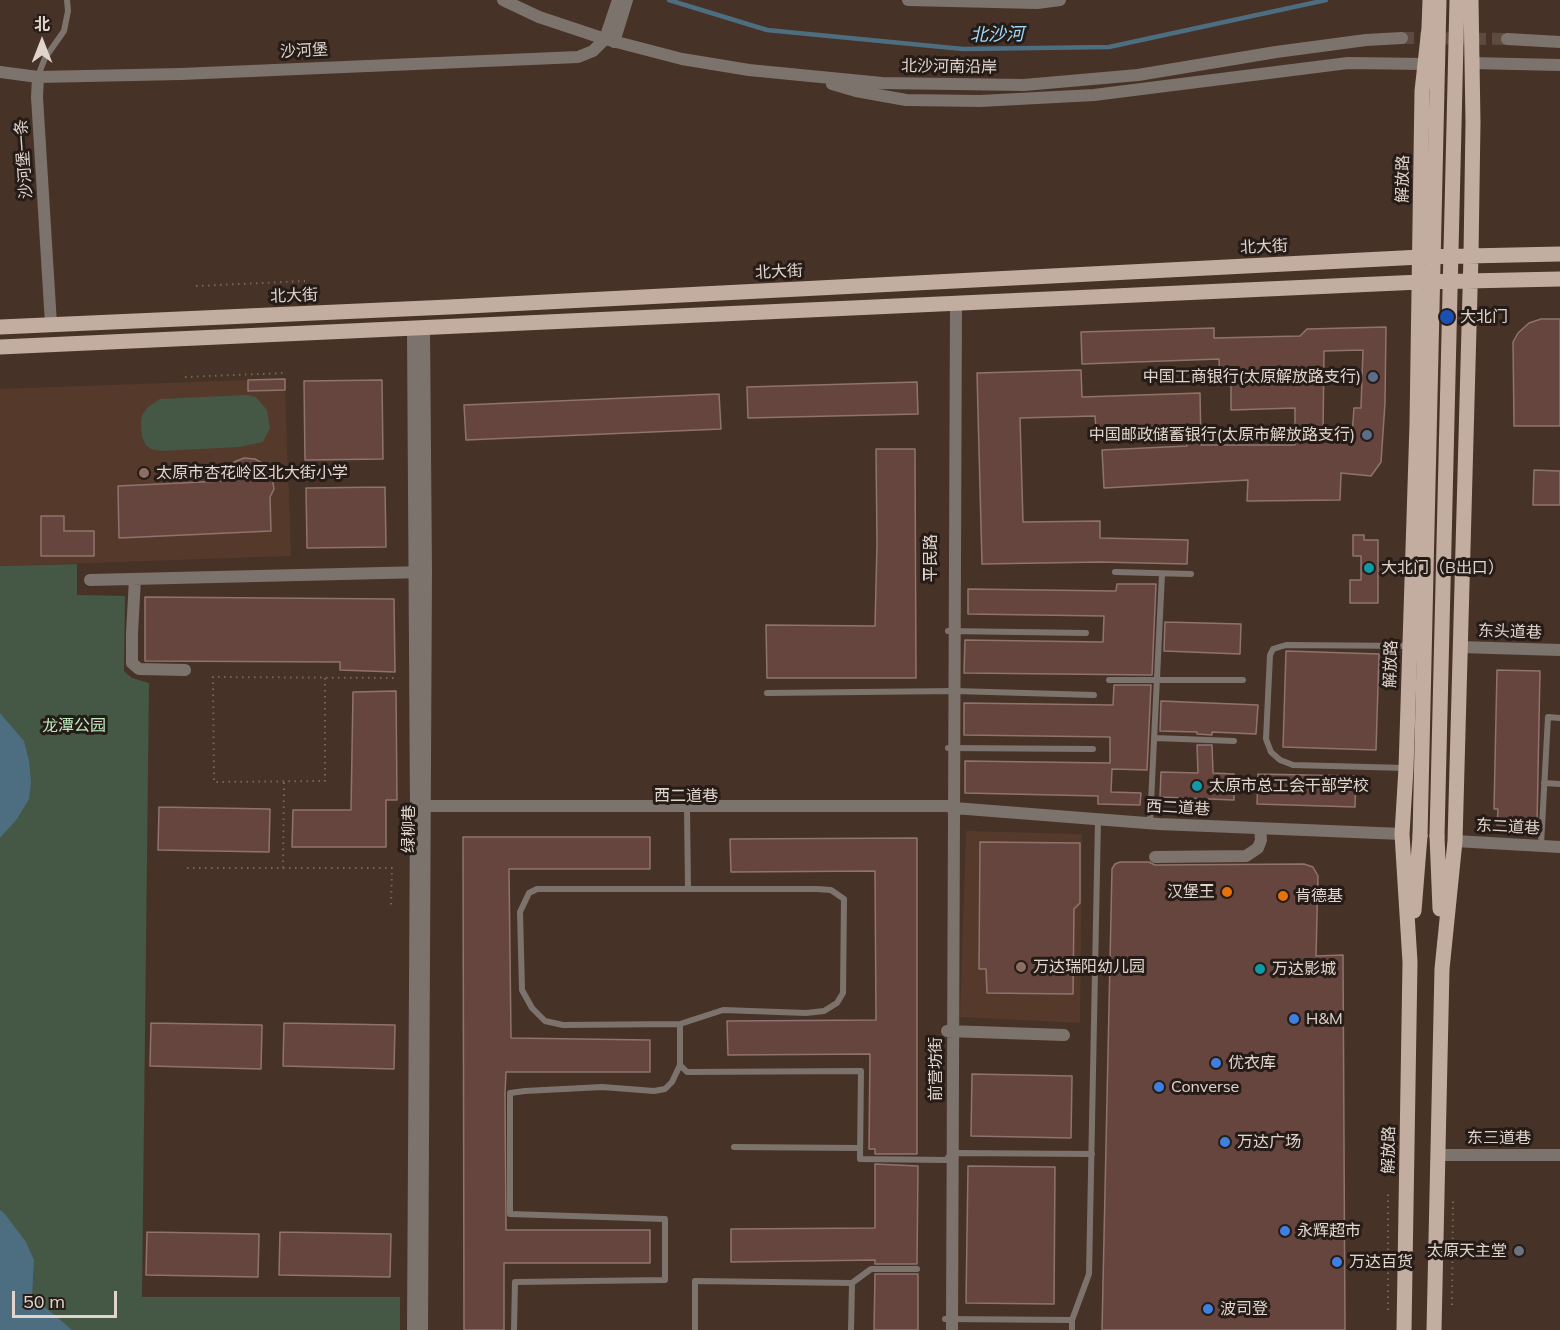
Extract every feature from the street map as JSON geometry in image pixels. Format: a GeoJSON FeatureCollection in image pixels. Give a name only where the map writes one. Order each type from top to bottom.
{"type":"FeatureCollection","features":[{"type":"Feature","properties":{"kind":"main road","name":"解放路"},"geometry":{"type":"LineString","coordinates":[[1410,962],[1402,834],[1406,768],[1421,257],[1422,91],[1430,0]]}},
{"type":"Feature","properties":{"kind":"main road","name":"解放路"},"geometry":{"type":"LineString","coordinates":[[1404,1330],[1410,962],[1420,836],[1439,0]]}},
{"type":"Feature","properties":{"kind":"main road"},"geometry":{"type":"LineString","coordinates":[[1434,1330],[1442,969],[1437,836],[1457,0]]}},
{"type":"Feature","properties":{"kind":"main road"},"geometry":{"type":"LineString","coordinates":[[1442,969],[1455,838],[1473,123],[1470,0]]}},
{"type":"Feature","properties":{"kind":"main road","name":"北大街"},"geometry":{"type":"LineString","coordinates":[[0,327],[438,308],[1421,257],[1560,254]]}},
{"type":"Feature","properties":{"kind":"main road"},"geometry":{"type":"LineString","coordinates":[[0,347],[1420,282],[1560,279]]}},
{"type":"Feature","properties":{"kind":"street","name":"北沙河南沿岸"},"geometry":{"type":"LineString","coordinates":[[503,0],[539,17],[611,35],[682,59],[749,70],[882,83],[1024,85],[1138,75],[1276,52],[1366,40],[1402,38]]}},
{"type":"Feature","properties":{"kind":"street"},"geometry":{"type":"LineString","coordinates":[[611,35],[618,0]]}},
{"type":"Feature","properties":{"kind":"street"},"geometry":{"type":"LineString","coordinates":[[611,35],[627,0]]}},
{"type":"Feature","properties":{"kind":"street"},"geometry":{"type":"LineString","coordinates":[[908,0],[1037,3],[1060,0]]}},
{"type":"Feature","properties":{"kind":"street","name":"沙河堡"},"geometry":{"type":"LineString","coordinates":[[0,72],[38,77],[181,74],[578,57],[593,51],[611,35]]}},
{"type":"Feature","properties":{"kind":"street"},"geometry":{"type":"LineString","coordinates":[[1507,39],[1560,42]]}},
{"type":"Feature","properties":{"kind":"street"},"geometry":{"type":"LineString","coordinates":[[808,76],[856,91],[906,100],[980,102],[1094,95],[1348,63],[1425,64]]}},
{"type":"Feature","properties":{"kind":"street"},"geometry":{"type":"LineString","coordinates":[[1471,63],[1560,64]]}},
{"type":"Feature","properties":{"kind":"street","name":"沙河堡一条"},"geometry":{"type":"LineString","coordinates":[[38,77],[37,97],[51,324]]}},
{"type":"Feature","properties":{"kind":"street","name":"平民路"},"geometry":{"type":"LineString","coordinates":[[949,808],[952,748],[952,304]]}},
{"type":"Feature","properties":{"kind":"street","name":"绿柳巷"},"geometry":{"type":"LineString","coordinates":[[419,329],[423,1330]]}},
{"type":"Feature","properties":{"kind":"street"},"geometry":{"type":"LineString","coordinates":[[90,580],[421,572]]}},
{"type":"Feature","properties":{"kind":"street"},"geometry":{"type":"LineString","coordinates":[[135,579],[132,663],[139,669],[185,670]]}},
{"type":"Feature","properties":{"kind":"street","name":"东头道巷"},"geometry":{"type":"LineString","coordinates":[[1458,648],[1560,650]]}},
{"type":"Feature","properties":{"kind":"street","name":"绿柳巷"},"geometry":{"type":"LineString","coordinates":[[413,1330],[421,808]]}},
{"type":"Feature","properties":{"kind":"street","name":"西二道巷"},"geometry":{"type":"LineString","coordinates":[[421,808],[687,810],[949,808],[1150,824],[1402,834]]}},
{"type":"Feature","properties":{"kind":"street","name":"前营坊街"},"geometry":{"type":"LineString","coordinates":[[948,1325],[949,808]]}},
{"type":"Feature","properties":{"kind":"street"},"geometry":{"type":"LineString","coordinates":[[1155,857],[1246,856],[1258,848],[1261,840],[1260,829]]}},
{"type":"Feature","properties":{"kind":"street","name":"东二道巷"},"geometry":{"type":"LineString","coordinates":[[1455,838],[1541,842],[1560,839]]}},
{"type":"Feature","properties":{"kind":"street","name":"东二道巷"},"geometry":{"type":"LineString","coordinates":[[1541,842],[1560,847]]}},
{"type":"Feature","properties":{"kind":"street"},"geometry":{"type":"LineString","coordinates":[[950,1031],[1064,1035]]}},
{"type":"Feature","properties":{"kind":"street","name":"东三道巷"},"geometry":{"type":"LineString","coordinates":[[1438,1155],[1560,1155]]}},
{"type":"Feature","properties":{"kind":"lane","name":"沙河堡一条"},"geometry":{"type":"LineString","coordinates":[[38,77],[45,58],[64,31],[68,11],[67,0]]}},
{"type":"Feature","properties":{"kind":"lane"},"geometry":{"type":"LineString","coordinates":[[1115,572],[1191,574]]}},
{"type":"Feature","properties":{"kind":"lane"},"geometry":{"type":"LineString","coordinates":[[1150,824],[1162,574]]}},
{"type":"Feature","properties":{"kind":"lane"},"geometry":{"type":"LineString","coordinates":[[952,631],[1086,633]]}},
{"type":"Feature","properties":{"kind":"lane"},"geometry":{"type":"LineString","coordinates":[[1406,768],[1293,765],[1280,760],[1271,752],[1266,739],[1270,655],[1273,649],[1286,645],[1410,646]]}},
{"type":"Feature","properties":{"kind":"lane"},"geometry":{"type":"LineString","coordinates":[[1110,680],[1243,680]]}},
{"type":"Feature","properties":{"kind":"lane"},"geometry":{"type":"LineString","coordinates":[[768,693],[951,691],[1094,695]]}},
{"type":"Feature","properties":{"kind":"lane"},"geometry":{"type":"LineString","coordinates":[[1541,842],[1548,717],[1560,718]]}},
{"type":"Feature","properties":{"kind":"lane"},"geometry":{"type":"LineString","coordinates":[[1155,738],[1234,741]]}},
{"type":"Feature","properties":{"kind":"lane"},"geometry":{"type":"LineString","coordinates":[[952,748],[1093,749]]}},
{"type":"Feature","properties":{"kind":"lane"},"geometry":{"type":"LineString","coordinates":[[1544,783],[1560,784]]}},
{"type":"Feature","properties":{"kind":"lane"},"geometry":{"type":"LineString","coordinates":[[687,810],[688,890]]}},
{"type":"Feature","properties":{"kind":"lane"},"geometry":{"type":"LineString","coordinates":[[1072,1330],[1072,1320],[1089,1274],[1098,820]]}},
{"type":"Feature","properties":{"kind":"lane"},"geometry":{"type":"LineString","coordinates":[[537,889],[688,890],[817,889],[831,890],[844,898],[843,993],[837,1003],[824,1011],[806,1013],[723,1011],[680,1024],[563,1025],[545,1020],[532,1008],[522,990],[520,912],[529,893],[537,889]]}},
{"type":"Feature","properties":{"kind":"lane"},"geometry":{"type":"LineString","coordinates":[[514,1330],[515,1282],[666,1280],[665,1219],[510,1214],[510,1094],[602,1087],[654,1091],[665,1089],[672,1082],[680,1065],[680,1024]]}},
{"type":"Feature","properties":{"kind":"lane"},"geometry":{"type":"LineString","coordinates":[[680,1065],[687,1072],[861,1071],[860,1160],[1092,1154]]}},
{"type":"Feature","properties":{"kind":"lane"},"geometry":{"type":"LineString","coordinates":[[734,1147],[859,1149]]}},
{"type":"Feature","properties":{"kind":"lane"},"geometry":{"type":"LineString","coordinates":[[695,1330],[695,1281],[852,1283],[871,1269],[917,1269]]}},
{"type":"Feature","properties":{"kind":"lane"},"geometry":{"type":"LineString","coordinates":[[851,1330],[852,1283]]}},
{"type":"Feature","properties":{"kind":"lane"},"geometry":{"type":"LineString","coordinates":[[948,1325],[1072,1320]]}},
{"type":"Feature","properties":{"kind":"path"},"geometry":{"type":"LineString","coordinates":[[196,286],[305,281]]}},
{"type":"Feature","properties":{"kind":"path"},"geometry":{"type":"LineString","coordinates":[[185,377],[285,373]]}},
{"type":"Feature","properties":{"kind":"path"},"geometry":{"type":"LineString","coordinates":[[325,678],[325,781],[214,782],[213,677],[395,678]]}},
{"type":"Feature","properties":{"kind":"path"},"geometry":{"type":"LineString","coordinates":[[283,868],[284,782]]}},
{"type":"Feature","properties":{"kind":"path"},"geometry":{"type":"LineString","coordinates":[[187,868],[392,868],[391,906]]}},
{"type":"Feature","properties":{"kind":"path"},"geometry":{"type":"LineString","coordinates":[[1388,1191],[1388,1310]]}},
{"type":"Feature","properties":{"kind":"path"},"geometry":{"type":"LineString","coordinates":[[1452,1305],[1453,1201]]}},
{"type":"Feature","properties":{"kind":"shaded area","name":"太原市杏花岭区北大街小学"},"geometry":{"type":"Polygon","coordinates":[[[248,380],[249,391],[285,390],[291,556],[0,566],[0,389],[248,380]]]}},
{"type":"Feature","properties":{"kind":"shaded area","name":"万达瑞阳幼儿园"},"geometry":{"type":"Polygon","coordinates":[[[966,831],[1082,834],[1080,1023],[960,1017],[966,831]]]}},
{"type":"Feature","properties":{"kind":"green space"},"geometry":{"type":"Polygon","coordinates":[[[247,395],[256,397],[267,410],[270,428],[263,442],[239,447],[162,451],[151,449],[142,437],[142,415],[148,407],[160,399],[247,395]]]}},
{"type":"Feature","properties":{"kind":"green space","name":"龙潭公园"},"geometry":{"type":"Polygon","coordinates":[[[77,564],[77,595],[125,596],[124,671],[132,678],[149,683],[142,1297],[400,1297],[400,1330],[0,1330],[0,566],[77,564]]]}},
{"type":"Feature","properties":{"kind":"water"},"geometry":{"type":"Polygon","coordinates":[[[0,713],[24,741],[31,782],[29,799],[17,819],[0,838],[0,713]]]}},
{"type":"Feature","properties":{"kind":"water"},"geometry":{"type":"Polygon","coordinates":[[[0,1210],[26,1242],[34,1260],[32,1296],[72,1330],[0,1330],[0,1210]]]}},
{"type":"Feature","properties":{"kind":"building"},"geometry":{"type":"Polygon","coordinates":[[[1541,319],[1560,319],[1560,426],[1514,426],[1513,342],[1518,333],[1529,323],[1541,319]]]}},
{"type":"Feature","properties":{"kind":"building"},"geometry":{"type":"Polygon","coordinates":[[[1386,327],[1385,403],[1381,462],[1371,476],[1341,473],[1340,500],[1247,501],[1248,480],[1104,488],[1102,450],[1187,446],[1186,426],[1096,429],[1095,416],[1020,418],[1023,522],[1100,521],[1100,538],[1188,540],[1187,564],[1100,562],[982,564],[977,373],[1081,370],[1082,397],[1200,393],[1201,445],[1295,445],[1295,408],[1231,410],[1231,384],[1220,384],[1219,359],[1082,364],[1081,332],[1214,328],[1214,338],[1300,336],[1307,329],[1386,327]],[[1363,350],[1324,351],[1323,433],[1352,435],[1354,408],[1361,408],[1363,350]]]}},
{"type":"Feature","properties":{"kind":"building"},"geometry":{"type":"Polygon","coordinates":[[[285,379],[285,390],[248,391],[248,380],[285,379]]]}},
{"type":"Feature","properties":{"kind":"building"},"geometry":{"type":"Polygon","coordinates":[[[382,380],[383,459],[305,460],[304,381],[382,380]]]}},
{"type":"Feature","properties":{"kind":"building"},"geometry":{"type":"Polygon","coordinates":[[[917,382],[918,414],[748,418],[747,387],[917,382]]]}},
{"type":"Feature","properties":{"kind":"building"},"geometry":{"type":"Polygon","coordinates":[[[719,394],[721,429],[466,440],[464,405],[719,394]]]}},
{"type":"Feature","properties":{"kind":"building"},"geometry":{"type":"Polygon","coordinates":[[[876,449],[915,449],[916,678],[767,678],[766,625],[875,626],[876,449]]]}},
{"type":"Feature","properties":{"kind":"building"},"geometry":{"type":"Polygon","coordinates":[[[244,458],[255,459],[271,471],[274,489],[270,497],[271,531],[119,538],[118,486],[222,481],[226,469],[234,462],[244,458]]]}},
{"type":"Feature","properties":{"kind":"building"},"geometry":{"type":"Polygon","coordinates":[[[1534,470],[1560,471],[1560,505],[1533,505],[1534,470]]]}},
{"type":"Feature","properties":{"kind":"building"},"geometry":{"type":"Polygon","coordinates":[[[385,487],[386,547],[307,548],[306,488],[385,487]]]}},
{"type":"Feature","properties":{"kind":"building"},"geometry":{"type":"Polygon","coordinates":[[[41,516],[64,516],[64,531],[94,531],[94,556],[41,556],[41,516]]]}},
{"type":"Feature","properties":{"kind":"building","name":"大北门（B出口）"},"geometry":{"type":"Polygon","coordinates":[[[1353,535],[1364,535],[1364,540],[1378,540],[1378,603],[1350,603],[1350,580],[1361,580],[1361,556],[1353,556],[1353,535]]]}},
{"type":"Feature","properties":{"kind":"building"},"geometry":{"type":"Polygon","coordinates":[[[1117,584],[1156,584],[1152,675],[964,673],[965,640],[1103,642],[1104,616],[968,614],[968,589],[1116,591],[1117,584]]]}},
{"type":"Feature","properties":{"kind":"building"},"geometry":{"type":"Polygon","coordinates":[[[145,597],[394,599],[395,672],[340,670],[340,662],[145,661],[145,597]]]}},
{"type":"Feature","properties":{"kind":"building"},"geometry":{"type":"Polygon","coordinates":[[[1165,622],[1241,624],[1240,654],[1164,651],[1165,622]]]}},
{"type":"Feature","properties":{"kind":"building"},"geometry":{"type":"Polygon","coordinates":[[[1286,651],[1379,654],[1376,750],[1283,747],[1286,651]]]}},
{"type":"Feature","properties":{"kind":"building"},"geometry":{"type":"Polygon","coordinates":[[[1497,670],[1540,671],[1537,825],[1497,825],[1498,809],[1494,809],[1497,670]]]}},
{"type":"Feature","properties":{"kind":"building"},"geometry":{"type":"Polygon","coordinates":[[[1114,685],[1151,685],[1147,770],[1112,769],[1111,792],[1141,793],[1140,805],[1098,804],[1098,796],[965,793],[965,761],[1110,763],[1110,737],[964,735],[964,703],[1113,705],[1114,685]]]}},
{"type":"Feature","properties":{"kind":"building"},"geometry":{"type":"Polygon","coordinates":[[[396,691],[397,800],[386,800],[386,847],[292,847],[293,810],[351,810],[353,692],[396,691]]]}},
{"type":"Feature","properties":{"kind":"building"},"geometry":{"type":"Polygon","coordinates":[[[1161,701],[1258,705],[1256,734],[1212,732],[1212,735],[1197,734],[1197,732],[1160,731],[1161,701]]]}},
{"type":"Feature","properties":{"kind":"building","name":"太原市总工会干部学校"},"geometry":{"type":"Polygon","coordinates":[[[1197,745],[1212,745],[1213,773],[1234,774],[1234,800],[1160,797],[1161,772],[1198,773],[1197,745]]]}},
{"type":"Feature","properties":{"kind":"building"},"geometry":{"type":"Polygon","coordinates":[[[1258,774],[1356,776],[1355,807],[1257,804],[1258,774]]]}},
{"type":"Feature","properties":{"kind":"building"},"geometry":{"type":"Polygon","coordinates":[[[159,807],[270,809],[269,852],[158,850],[159,807]]]}},
{"type":"Feature","properties":{"kind":"building"},"geometry":{"type":"Polygon","coordinates":[[[463,837],[650,837],[650,869],[509,869],[511,1038],[650,1040],[650,1072],[506,1072],[506,1230],[650,1230],[650,1263],[504,1263],[504,1330],[464,1330],[463,837]]]}},
{"type":"Feature","properties":{"kind":"building"},"geometry":{"type":"Polygon","coordinates":[[[917,838],[917,1154],[875,1154],[875,1149],[869,1149],[870,1054],[728,1055],[727,1021],[876,1020],[875,871],[731,872],[730,839],[917,838]]]}},
{"type":"Feature","properties":{"kind":"building","name":"万达瑞阳幼儿园"},"geometry":{"type":"Polygon","coordinates":[[[980,842],[1080,843],[1080,903],[1074,909],[1073,994],[987,993],[986,969],[979,969],[980,842]]]}},
{"type":"Feature","properties":{"kind":"building","name":"万达广场"},"geometry":{"type":"Polygon","coordinates":[[[1120,862],[1149,862],[1155,865],[1304,864],[1313,867],[1318,876],[1316,956],[1343,955],[1345,1330],[1102,1330],[1112,869],[1120,862]]]}},
{"type":"Feature","properties":{"kind":"building"},"geometry":{"type":"Polygon","coordinates":[[[151,1023],[262,1025],[261,1069],[150,1066],[151,1023]]]}},
{"type":"Feature","properties":{"kind":"building"},"geometry":{"type":"Polygon","coordinates":[[[284,1023],[395,1025],[394,1069],[283,1066],[284,1023]]]}},
{"type":"Feature","properties":{"kind":"building"},"geometry":{"type":"Polygon","coordinates":[[[972,1074],[1072,1076],[1071,1138],[971,1136],[972,1074]]]}},
{"type":"Feature","properties":{"kind":"building"},"geometry":{"type":"Polygon","coordinates":[[[875,1164],[918,1166],[917,1264],[875,1264],[875,1260],[731,1262],[731,1229],[875,1228],[875,1164]]]}},
{"type":"Feature","properties":{"kind":"building"},"geometry":{"type":"Polygon","coordinates":[[[968,1166],[1055,1167],[1054,1304],[966,1303],[968,1166]]]}},
{"type":"Feature","properties":{"kind":"building"},"geometry":{"type":"Polygon","coordinates":[[[147,1232],[259,1234],[258,1277],[146,1275],[147,1232]]]}},
{"type":"Feature","properties":{"kind":"building"},"geometry":{"type":"Polygon","coordinates":[[[280,1232],[391,1234],[390,1277],[279,1275],[280,1232]]]}},
{"type":"Feature","properties":{"kind":"building"},"geometry":{"type":"Polygon","coordinates":[[[875,1274],[918,1274],[918,1330],[874,1330],[875,1274]]]}},
{"type":"Feature","properties":{"kind":"waterway","name":"北沙河"},"geometry":{"type":"LineString","coordinates":[[669,0],[767,30],[963,49],[1109,47],[1326,0]]}},
{"type":"Feature","properties":{"kind":"tunnel"},"geometry":{"type":"LineString","coordinates":[[1402,38],[1507,39]]}},
{"type":"Feature","properties":{"kind":"place","name":"大北门"},"geometry":{"type":"Point","coordinates":[1447,317]}},
{"type":"Feature","properties":{"kind":"place","name":"中国工商银行(太原解放路支行)"},"geometry":{"type":"Point","coordinates":[1373,377]}},
{"type":"Feature","properties":{"kind":"place","name":"中国邮政储蓄银行(太原市解放路支行)"},"geometry":{"type":"Point","coordinates":[1367,435]}},
{"type":"Feature","properties":{"kind":"place","name":"太原市杏花岭区北大街小学"},"geometry":{"type":"Point","coordinates":[144,473]}},
{"type":"Feature","properties":{"kind":"place","name":"大北门（B出口）"},"geometry":{"type":"Point","coordinates":[1369,568]}},
{"type":"Feature","properties":{"kind":"place","name":"太原市总工会干部学校"},"geometry":{"type":"Point","coordinates":[1197,786]}},
{"type":"Feature","properties":{"kind":"place","name":"汉堡王"},"geometry":{"type":"Point","coordinates":[1227,892]}},
{"type":"Feature","properties":{"kind":"place","name":"肯德基"},"geometry":{"type":"Point","coordinates":[1283,896]}},
{"type":"Feature","properties":{"kind":"place","name":"万达瑞阳幼儿园"},"geometry":{"type":"Point","coordinates":[1021,967]}},
{"type":"Feature","properties":{"kind":"place","name":"万达影城"},"geometry":{"type":"Point","coordinates":[1260,969]}},
{"type":"Feature","properties":{"kind":"place","name":"H&M"},"geometry":{"type":"Point","coordinates":[1294,1019]}},
{"type":"Feature","properties":{"kind":"place","name":"优衣库"},"geometry":{"type":"Point","coordinates":[1216,1063]}},
{"type":"Feature","properties":{"kind":"place","name":"Converse"},"geometry":{"type":"Point","coordinates":[1159,1087]}},
{"type":"Feature","properties":{"kind":"place","name":"万达广场"},"geometry":{"type":"Point","coordinates":[1225,1142]}},
{"type":"Feature","properties":{"kind":"place","name":"永辉超市"},"geometry":{"type":"Point","coordinates":[1285,1231]}},
{"type":"Feature","properties":{"kind":"place","name":"太原天主堂"},"geometry":{"type":"Point","coordinates":[1519,1251]}},
{"type":"Feature","properties":{"kind":"place","name":"万达百货"},"geometry":{"type":"Point","coordinates":[1337,1262]}},
{"type":"Feature","properties":{"kind":"place","name":"波司登"},"geometry":{"type":"Point","coordinates":[1208,1309]}}]}
